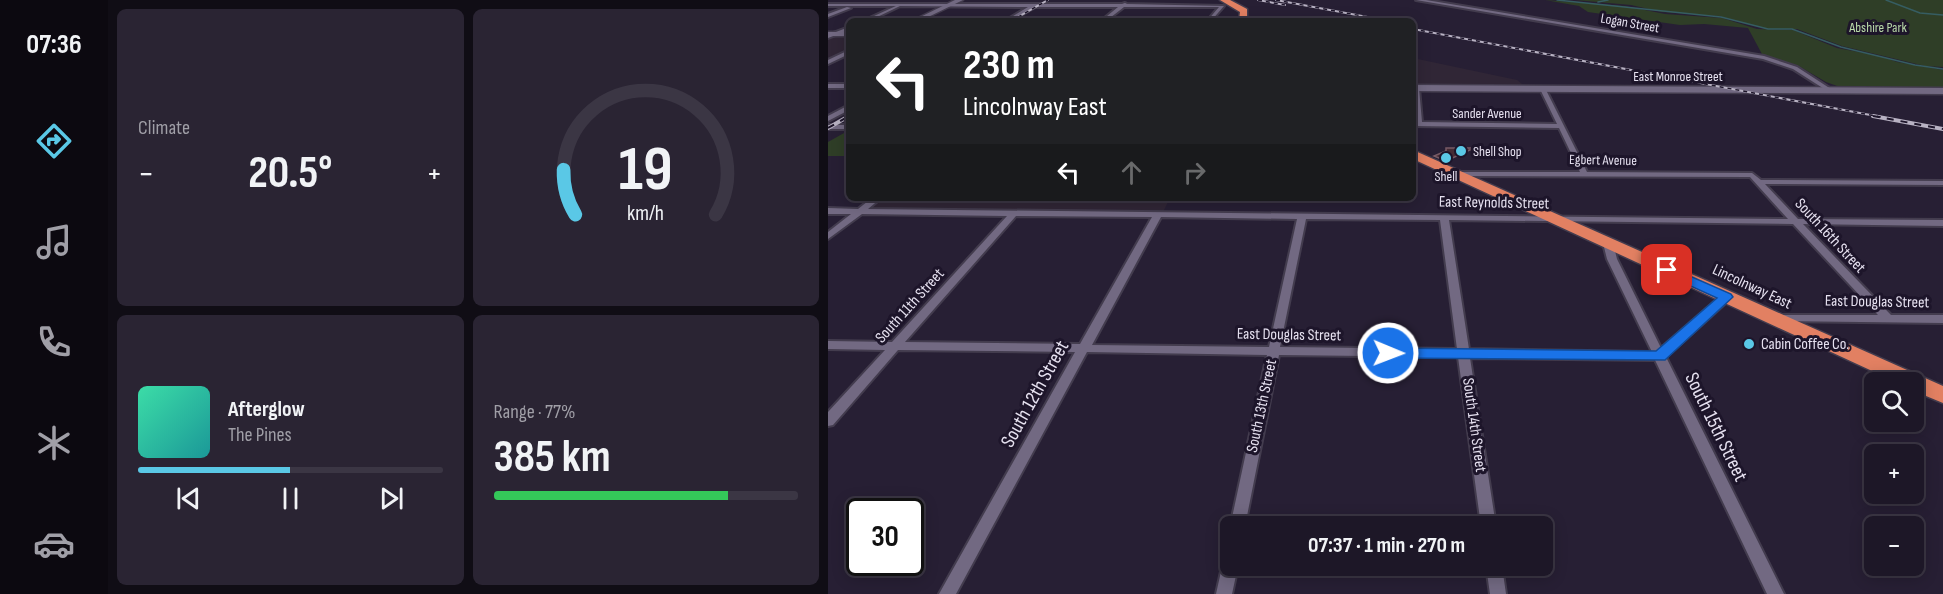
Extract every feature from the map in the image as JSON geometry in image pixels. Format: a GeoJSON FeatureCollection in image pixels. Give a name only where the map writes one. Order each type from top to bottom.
{"type":"FeatureCollection","features":[{"type":"Feature","properties":{"kind":"highway"},"geometry":{"type":"LineString","coordinates":[[1223,3],[1244,11],[1243,18]]}},
{"type":"Feature","properties":{"kind":"highway","name":"Lincolnway East"},"geometry":{"type":"LineString","coordinates":[[1416,155],[1943,395]]}},
{"type":"Feature","properties":{"kind":"street"},"geometry":{"type":"LineString","coordinates":[[828,16],[868,0]]}},
{"type":"Feature","properties":{"kind":"street"},"geometry":{"type":"LineString","coordinates":[[872,18],[914,0]]}},
{"type":"Feature","properties":{"kind":"street"},"geometry":{"type":"LineString","coordinates":[[922,18],[960,0]]}},
{"type":"Feature","properties":{"kind":"street"},"geometry":{"type":"LineString","coordinates":[[1012,18],[1044,0]]}},
{"type":"Feature","properties":{"kind":"street"},"geometry":{"type":"LineString","coordinates":[[1107,18],[1130,0]]}},
{"type":"Feature","properties":{"kind":"street","name":"Logan Street"},"geometry":{"type":"LineString","coordinates":[[1419,0],[1764,58],[1795,68],[1831,91]]}},
{"type":"Feature","properties":{"kind":"street"},"geometry":{"type":"LineString","coordinates":[[828,5],[1223,3]]}},
{"type":"Feature","properties":{"kind":"street"},"geometry":{"type":"LineString","coordinates":[[1211,18],[1223,3]]}},
{"type":"Feature","properties":{"kind":"street"},"geometry":{"type":"LineString","coordinates":[[830,35],[846,29]]}},
{"type":"Feature","properties":{"kind":"street"},"geometry":{"type":"LineString","coordinates":[[830,35],[846,34]]}},
{"type":"Feature","properties":{"kind":"street"},"geometry":{"type":"LineString","coordinates":[[828,62],[846,53]]}},
{"type":"Feature","properties":{"kind":"street"},"geometry":{"type":"LineString","coordinates":[[828,86],[846,86]]}},
{"type":"Feature","properties":{"kind":"street","name":"East Monroe Street"},"geometry":{"type":"LineString","coordinates":[[1416,88],[1943,91]]}},
{"type":"Feature","properties":{"kind":"street"},"geometry":{"type":"LineString","coordinates":[[1543,89],[1584,173]]}},
{"type":"Feature","properties":{"kind":"street"},"geometry":{"type":"LineString","coordinates":[[828,118],[846,109]]}},
{"type":"Feature","properties":{"kind":"street","name":"Sander Avenue"},"geometry":{"type":"LineString","coordinates":[[1416,124],[1561,126]]}},
{"type":"Feature","properties":{"kind":"street"},"geometry":{"type":"LineString","coordinates":[[828,127],[846,127]]}},
{"type":"Feature","properties":{"kind":"street","name":"Egbert Avenue"},"geometry":{"type":"LineString","coordinates":[[1454,174],[1584,173],[1943,183]]}},
{"type":"Feature","properties":{"kind":"street","name":"South 16th Street"},"geometry":{"type":"LineString","coordinates":[[1756,178],[1887,318]]}},
{"type":"Feature","properties":{"kind":"street"},"geometry":{"type":"LineString","coordinates":[[828,236],[873,201]]}},
{"type":"Feature","properties":{"kind":"street","name":"East Reynolds Street"},"geometry":{"type":"LineString","coordinates":[[828,211],[1943,223]]}},
{"type":"Feature","properties":{"kind":"street","name":"South 11th Street"},"geometry":{"type":"LineString","coordinates":[[828,421],[1016,212]]}},
{"type":"Feature","properties":{"kind":"street","name":"South 12th Street"},"geometry":{"type":"LineString","coordinates":[[947,594],[1158,214]]}},
{"type":"Feature","properties":{"kind":"street","name":"South 13th Street"},"geometry":{"type":"LineString","coordinates":[[1239,516],[1302,215]]}},
{"type":"Feature","properties":{"kind":"street","name":"South 14th Street"},"geometry":{"type":"LineString","coordinates":[[1444,217],[1487,516]]}},
{"type":"Feature","properties":{"kind":"street","name":"South 15th Street"},"geometry":{"type":"LineString","coordinates":[[1608,243],[1612,259],[1776,594]]}},
{"type":"Feature","properties":{"kind":"street"},"geometry":{"type":"LineString","coordinates":[[1659,356],[1726,297]]}},
{"type":"Feature","properties":{"kind":"street","name":"East Douglas Street"},"geometry":{"type":"LineString","coordinates":[[1774,320],[1943,319]]}},
{"type":"Feature","properties":{"kind":"street","name":"East Douglas Street"},"geometry":{"type":"LineString","coordinates":[[828,345],[1659,356]]}},
{"type":"Feature","properties":{"kind":"street"},"geometry":{"type":"LineString","coordinates":[[1224,594],[1227,576]]}},
{"type":"Feature","properties":{"kind":"street"},"geometry":{"type":"LineString","coordinates":[[1495,576],[1498,594]]}},
{"type":"Feature","properties":{"kind":"shaded area"},"geometry":{"type":"Polygon","coordinates":[[[846,35],[846,51],[828,59],[828,38],[846,35]]]}},
{"type":"Feature","properties":{"kind":"shaded area"},"geometry":{"type":"Polygon","coordinates":[[[1416,59],[1517,80],[1522,84],[1517,87],[1416,86],[1416,59]]]}},
{"type":"Feature","properties":{"kind":"shaded area"},"geometry":{"type":"Polygon","coordinates":[[[877,201],[1168,201],[1163,212],[869,208],[877,201]]]}},
{"type":"Feature","properties":{"kind":"green space"},"geometry":{"type":"Polygon","coordinates":[[[1545,0],[1625,6],[1665,14],[1722,18],[1757,29],[1793,30],[1837,48],[1943,70],[1943,88],[1840,87],[1826,82],[1797,65],[1763,56],[1748,28],[1704,24],[1680,25],[1588,12],[1579,6],[1545,0]]]}},
{"type":"Feature","properties":{"kind":"green space","name":"Abshire Park"},"geometry":{"type":"Polygon","coordinates":[[[1575,0],[1943,0],[1943,67],[1925,66],[1842,46],[1797,29],[1767,29],[1719,16],[1662,12],[1631,5],[1575,0]]]}},
{"type":"Feature","properties":{"kind":"green space"},"geometry":{"type":"Polygon","coordinates":[[[846,133],[846,156],[828,156],[828,142],[846,133]]]}},
{"type":"Feature","properties":{"kind":"green space"},"geometry":{"type":"Polygon","coordinates":[[[987,201],[1081,201],[1079,203],[987,201]]]}},
{"type":"Feature","properties":{"kind":"building"},"geometry":{"type":"Polygon","coordinates":[[[1446,148],[1474,148],[1446,161],[1434,156],[1446,151],[1446,148]]]}},
{"type":"Feature","properties":{"kind":"waterway"},"geometry":{"type":"LineString","coordinates":[[1557,0],[1721,17],[1768,29],[1792,29],[1841,47],[1915,65],[1943,69]]}},
{"type":"Feature","properties":{"kind":"waterway"},"geometry":{"type":"LineString","coordinates":[[1598,2],[1608,0]]}},
{"type":"Feature","properties":{"kind":"waterway"},"geometry":{"type":"LineString","coordinates":[[1886,0],[1920,13],[1943,15]]}},
{"type":"Feature","properties":{"kind":"railway"},"geometry":{"type":"LineString","coordinates":[[1016,18],[1048,0]]}},
{"type":"Feature","properties":{"kind":"railway"},"geometry":{"type":"LineString","coordinates":[[1258,0],[1285,5]]}},
{"type":"Feature","properties":{"kind":"railway"},"geometry":{"type":"LineString","coordinates":[[1276,0],[1373,18]]}},
{"type":"Feature","properties":{"kind":"railway"},"geometry":{"type":"LineString","coordinates":[[1416,30],[1881,117]]}},
{"type":"Feature","properties":{"kind":"railway"},"geometry":{"type":"LineString","coordinates":[[1873,116],[1943,129]]}},
{"type":"Feature","properties":{"kind":"railway"},"geometry":{"type":"LineString","coordinates":[[828,128],[846,118]]}},
{"type":"Feature","properties":{"kind":"place","name":"Shell Shop"},"geometry":{"type":"Point","coordinates":[1461,151]}},
{"type":"Feature","properties":{"kind":"place","name":"Shell"},"geometry":{"type":"Point","coordinates":[1446,158]}},
{"type":"Feature","properties":{"kind":"place","name":"Cabin Coffee Co."},"geometry":{"type":"Point","coordinates":[1749,344]}},
{"type":"Feature","properties":{"kind":"route"},"geometry":{"type":"LineString","coordinates":[[1388,353],[1659,356],[1726,297],[1667,270]]}}]}
